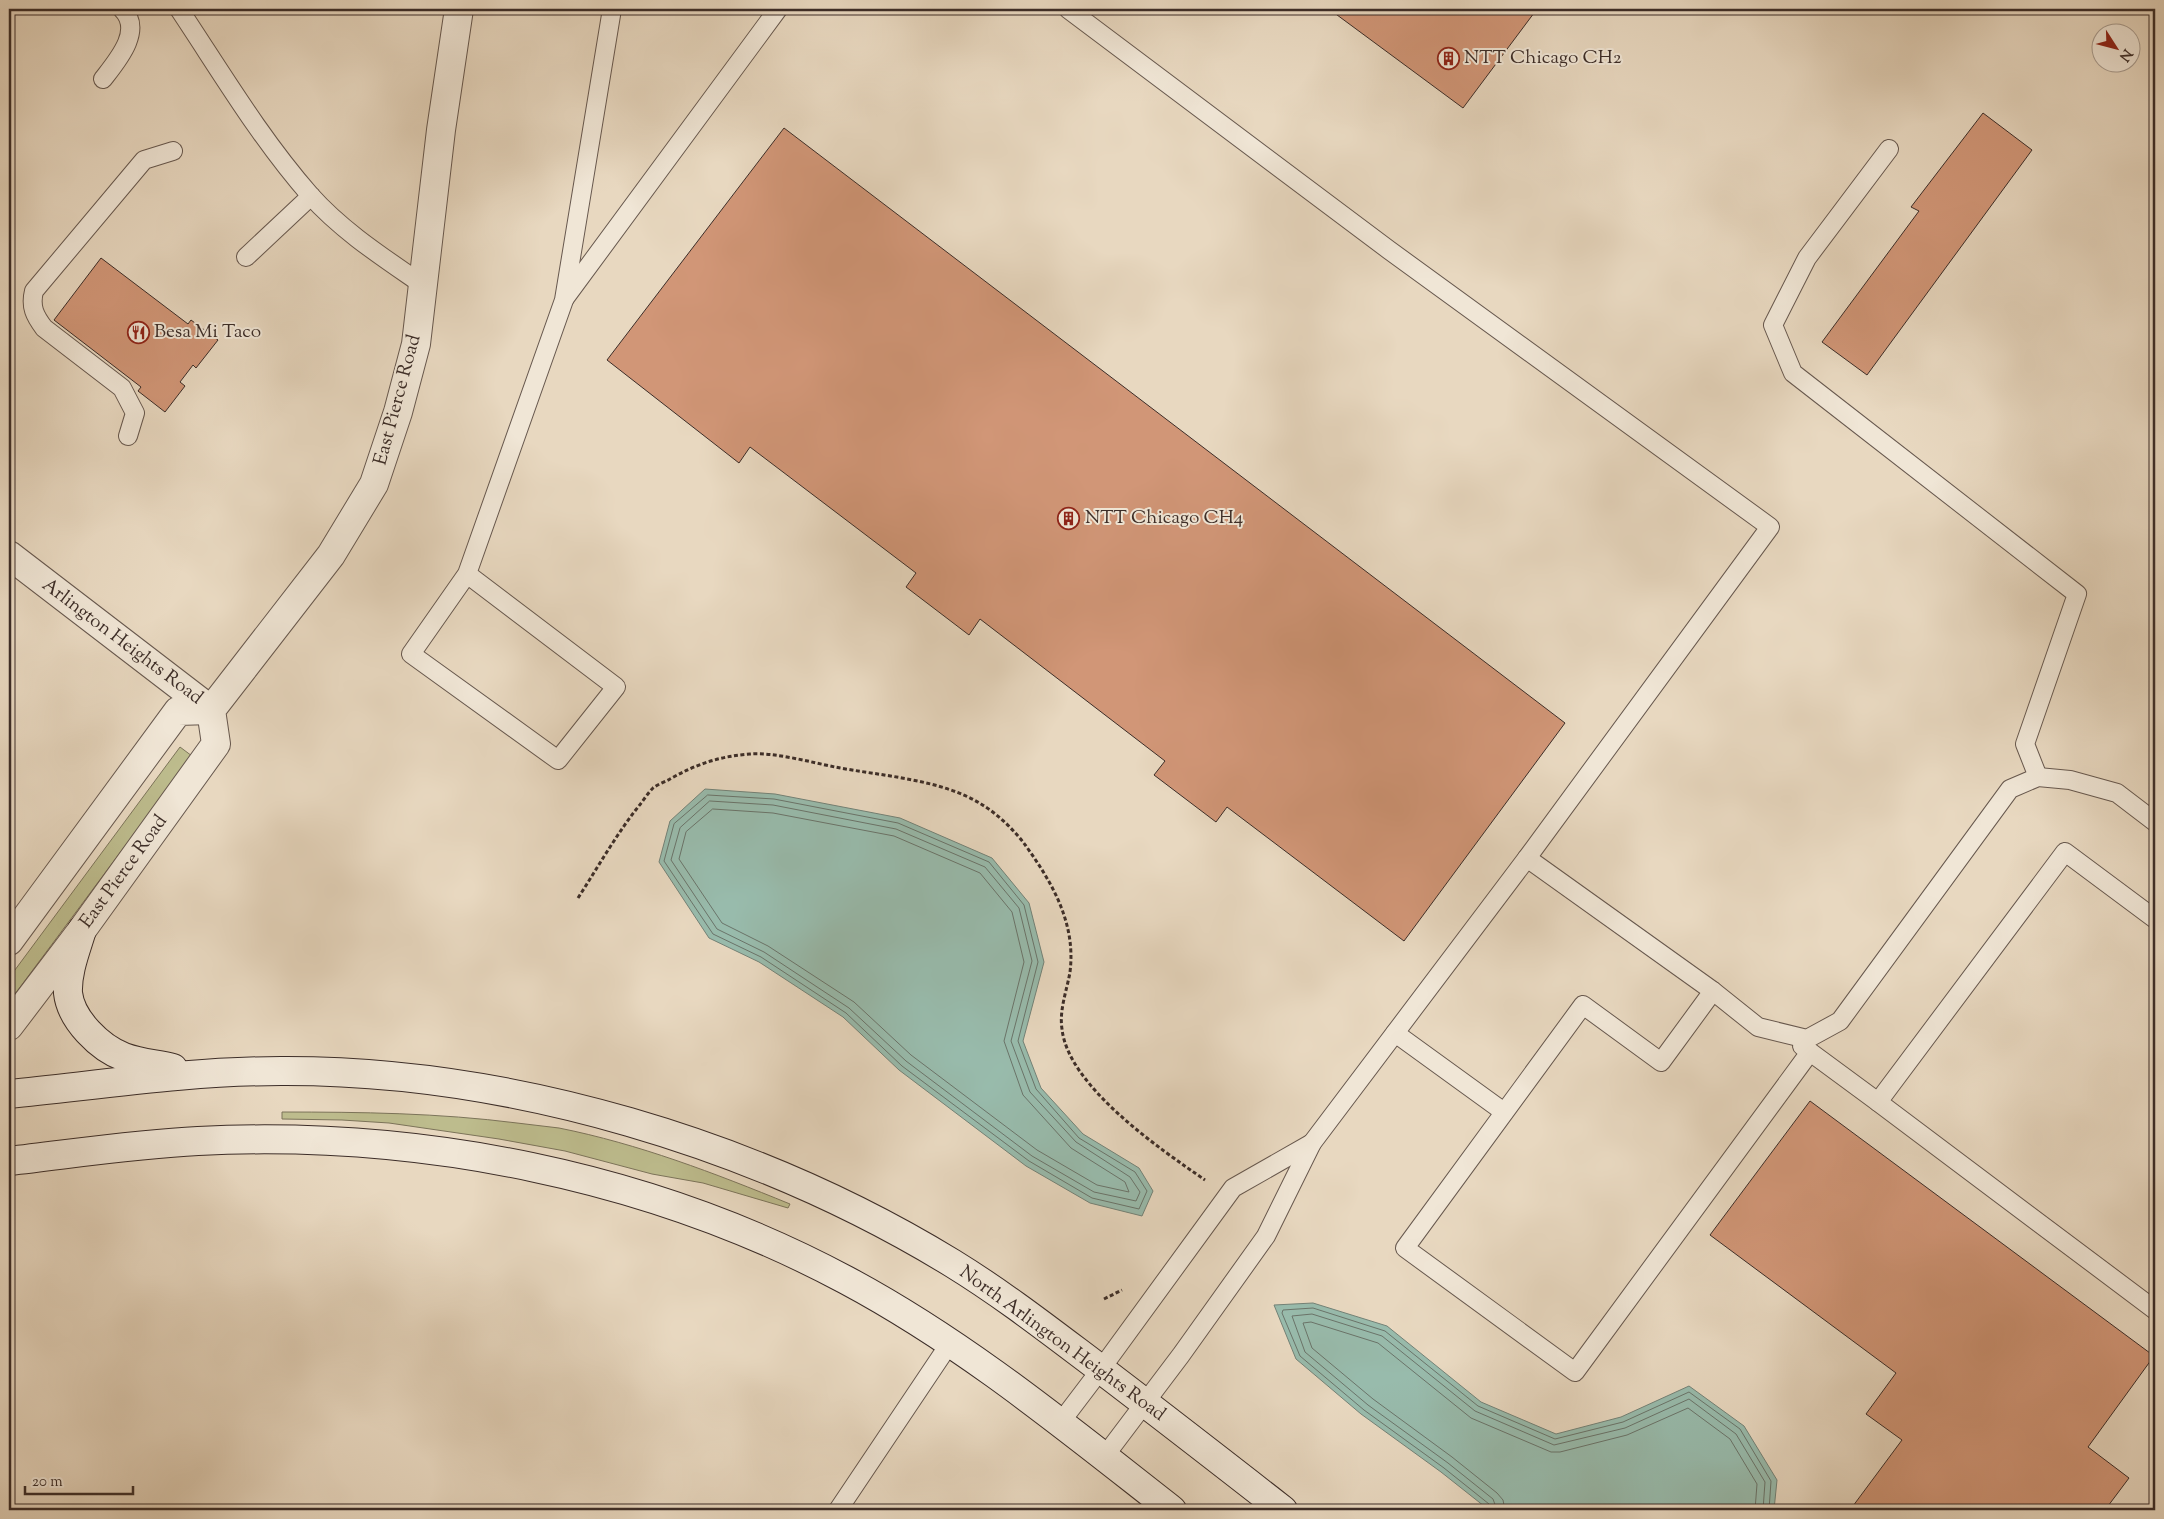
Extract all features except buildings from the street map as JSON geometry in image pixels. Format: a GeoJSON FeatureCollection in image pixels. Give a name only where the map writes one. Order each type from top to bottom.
{"type":"FeatureCollection","features":[{"type":"Feature","properties":{"kind":"main road","name":"East Pierce Road"},"geometry":{"type":"LineString","coordinates":[[9,1026],[82,930],[216,744],[211,710],[331,555],[374,484],[398,412],[416,344],[441,130],[459,9]]}},
{"type":"Feature","properties":{"kind":"main road","name":"Arlington Heights Road"},"geometry":{"type":"LineString","coordinates":[[9,555],[211,710]]}},
{"type":"Feature","properties":{"kind":"main road"},"geometry":{"type":"LineString","coordinates":[[9,941],[178,711],[211,710]]}},
{"type":"Feature","properties":{"kind":"main road"},"geometry":{"type":"LineString","coordinates":[[82,930],[72,962],[68,994],[78,1020],[102,1046],[125,1057],[202,1074]]}},
{"type":"Feature","properties":{"kind":"main road","name":"North Arlington Heights Road"},"geometry":{"type":"LineString","coordinates":[[9,1094],[126,1080],[202,1074],[281,1071],[365,1074],[462,1086],[532,1098],[611,1117],[674,1137],[764,1168],[860,1211],[952,1263],[999,1294],[1101,1369],[1283,1510]]}},
{"type":"Feature","properties":{"kind":"main road"},"geometry":{"type":"LineString","coordinates":[[9,1161],[196,1141],[316,1139],[472,1155],[555,1172],[617,1189],[713,1220],[788,1252],[846,1280],[950,1343],[1001,1378],[1172,1510]]}},
{"type":"Feature","properties":{"kind":"lane"},"geometry":{"type":"LineString","coordinates":[[103,79],[117,62],[130,38],[130,24],[122,9]]}},
{"type":"Feature","properties":{"kind":"lane"},"geometry":{"type":"LineString","coordinates":[[180,9],[258,131],[311,196],[366,244],[423,285]]}},
{"type":"Feature","properties":{"kind":"lane"},"geometry":{"type":"LineString","coordinates":[[467,574],[616,687],[558,760],[411,654],[467,574],[564,300],[612,9]]}},
{"type":"Feature","properties":{"kind":"lane"},"geometry":{"type":"LineString","coordinates":[[564,300],[778,9]]}},
{"type":"Feature","properties":{"kind":"lane"},"geometry":{"type":"LineString","coordinates":[[1068,9],[1389,250],[1770,527],[1526,858],[1312,1143],[1266,1236],[1104,1457]]}},
{"type":"Feature","properties":{"kind":"lane"},"geometry":{"type":"LineString","coordinates":[[1890,149],[1807,258],[1773,325],[1793,373],[2077,594],[2025,744],[2038,777]]}},
{"type":"Feature","properties":{"kind":"lane"},"geometry":{"type":"LineString","coordinates":[[128,436],[135,414],[122,388],[44,328],[35,316],[31,303],[34,292],[40,284],[144,160],[172,151]]}},
{"type":"Feature","properties":{"kind":"lane"},"geometry":{"type":"LineString","coordinates":[[246,256],[311,196]]}},
{"type":"Feature","properties":{"kind":"lane"},"geometry":{"type":"LineString","coordinates":[[1526,858],[1713,991],[1758,1027],[1807,1038],[1840,1021],[2010,789],[2038,777],[2070,780],[2117,793],[2155,822]]}},
{"type":"Feature","properties":{"kind":"lane"},"geometry":{"type":"LineString","coordinates":[[1878,1102],[2065,852],[2155,919]]}},
{"type":"Feature","properties":{"kind":"lane"},"geometry":{"type":"LineString","coordinates":[[1713,991],[1661,1062],[1583,1005],[1405,1248],[1575,1372],[1810,1052]]}},
{"type":"Feature","properties":{"kind":"lane"},"geometry":{"type":"LineString","coordinates":[[1395,1033],[1504,1112]]}},
{"type":"Feature","properties":{"kind":"lane"},"geometry":{"type":"LineString","coordinates":[[1783,1033],[2155,1310]]}},
{"type":"Feature","properties":{"kind":"lane"},"geometry":{"type":"LineString","coordinates":[[1060,1422],[1233,1188],[1312,1143]]}},
{"type":"Feature","properties":{"kind":"lane"},"geometry":{"type":"LineString","coordinates":[[838,1510],[950,1343]]}},
{"type":"Feature","properties":{"kind":"path"},"geometry":{"type":"LineString","coordinates":[[578,898],[628,819],[654,788],[684,770],[716,758],[754,754],[794,759],[932,785],[974,801],[1004,822],[1024,843],[1057,897],[1070,928],[1072,948],[1070,973],[1061,1028],[1068,1053],[1080,1074],[1136,1128],[1169,1155],[1209,1182]]}},
{"type":"Feature","properties":{"kind":"shaded area"},"geometry":{"type":"Polygon","coordinates":[[[180,747],[192,756],[9,1002],[9,978],[180,747]]]}},
{"type":"Feature","properties":{"kind":"shaded area"},"geometry":{"type":"Polygon","coordinates":[[[282,1112],[429,1115],[559,1128],[618,1142],[676,1160],[790,1204],[788,1208],[703,1183],[652,1174],[565,1151],[499,1139],[389,1123],[282,1119],[282,1112]]]}},
{"type":"Feature","properties":{"kind":"water"},"geometry":{"type":"Polygon","coordinates":[[[705,789],[775,794],[900,818],[992,858],[1029,903],[1044,962],[1023,1041],[1041,1088],[1083,1134],[1139,1168],[1153,1191],[1142,1216],[1090,1203],[1026,1166],[899,1070],[843,1017],[759,962],[709,938],[659,862],[670,821],[705,789]]]}},
{"type":"Feature","properties":{"kind":"water"},"geometry":{"type":"Polygon","coordinates":[[[1313,1303],[1387,1326],[1481,1402],[1556,1434],[1621,1417],[1689,1386],[1744,1426],[1777,1480],[1774,1510],[1489,1510],[1441,1472],[1361,1414],[1296,1359],[1274,1305],[1313,1303]]]}},
{"type":"Feature","properties":{"kind":"place","name":"NTT Chicago CH2"},"geometry":{"type":"Point","coordinates":[1448,58]}},
{"type":"Feature","properties":{"kind":"place","name":"Besa Mi Taco"},"geometry":{"type":"Point","coordinates":[138,332]}},
{"type":"Feature","properties":{"kind":"place","name":"NTT Chicago CH4"},"geometry":{"type":"Point","coordinates":[1069,518]}}]}
